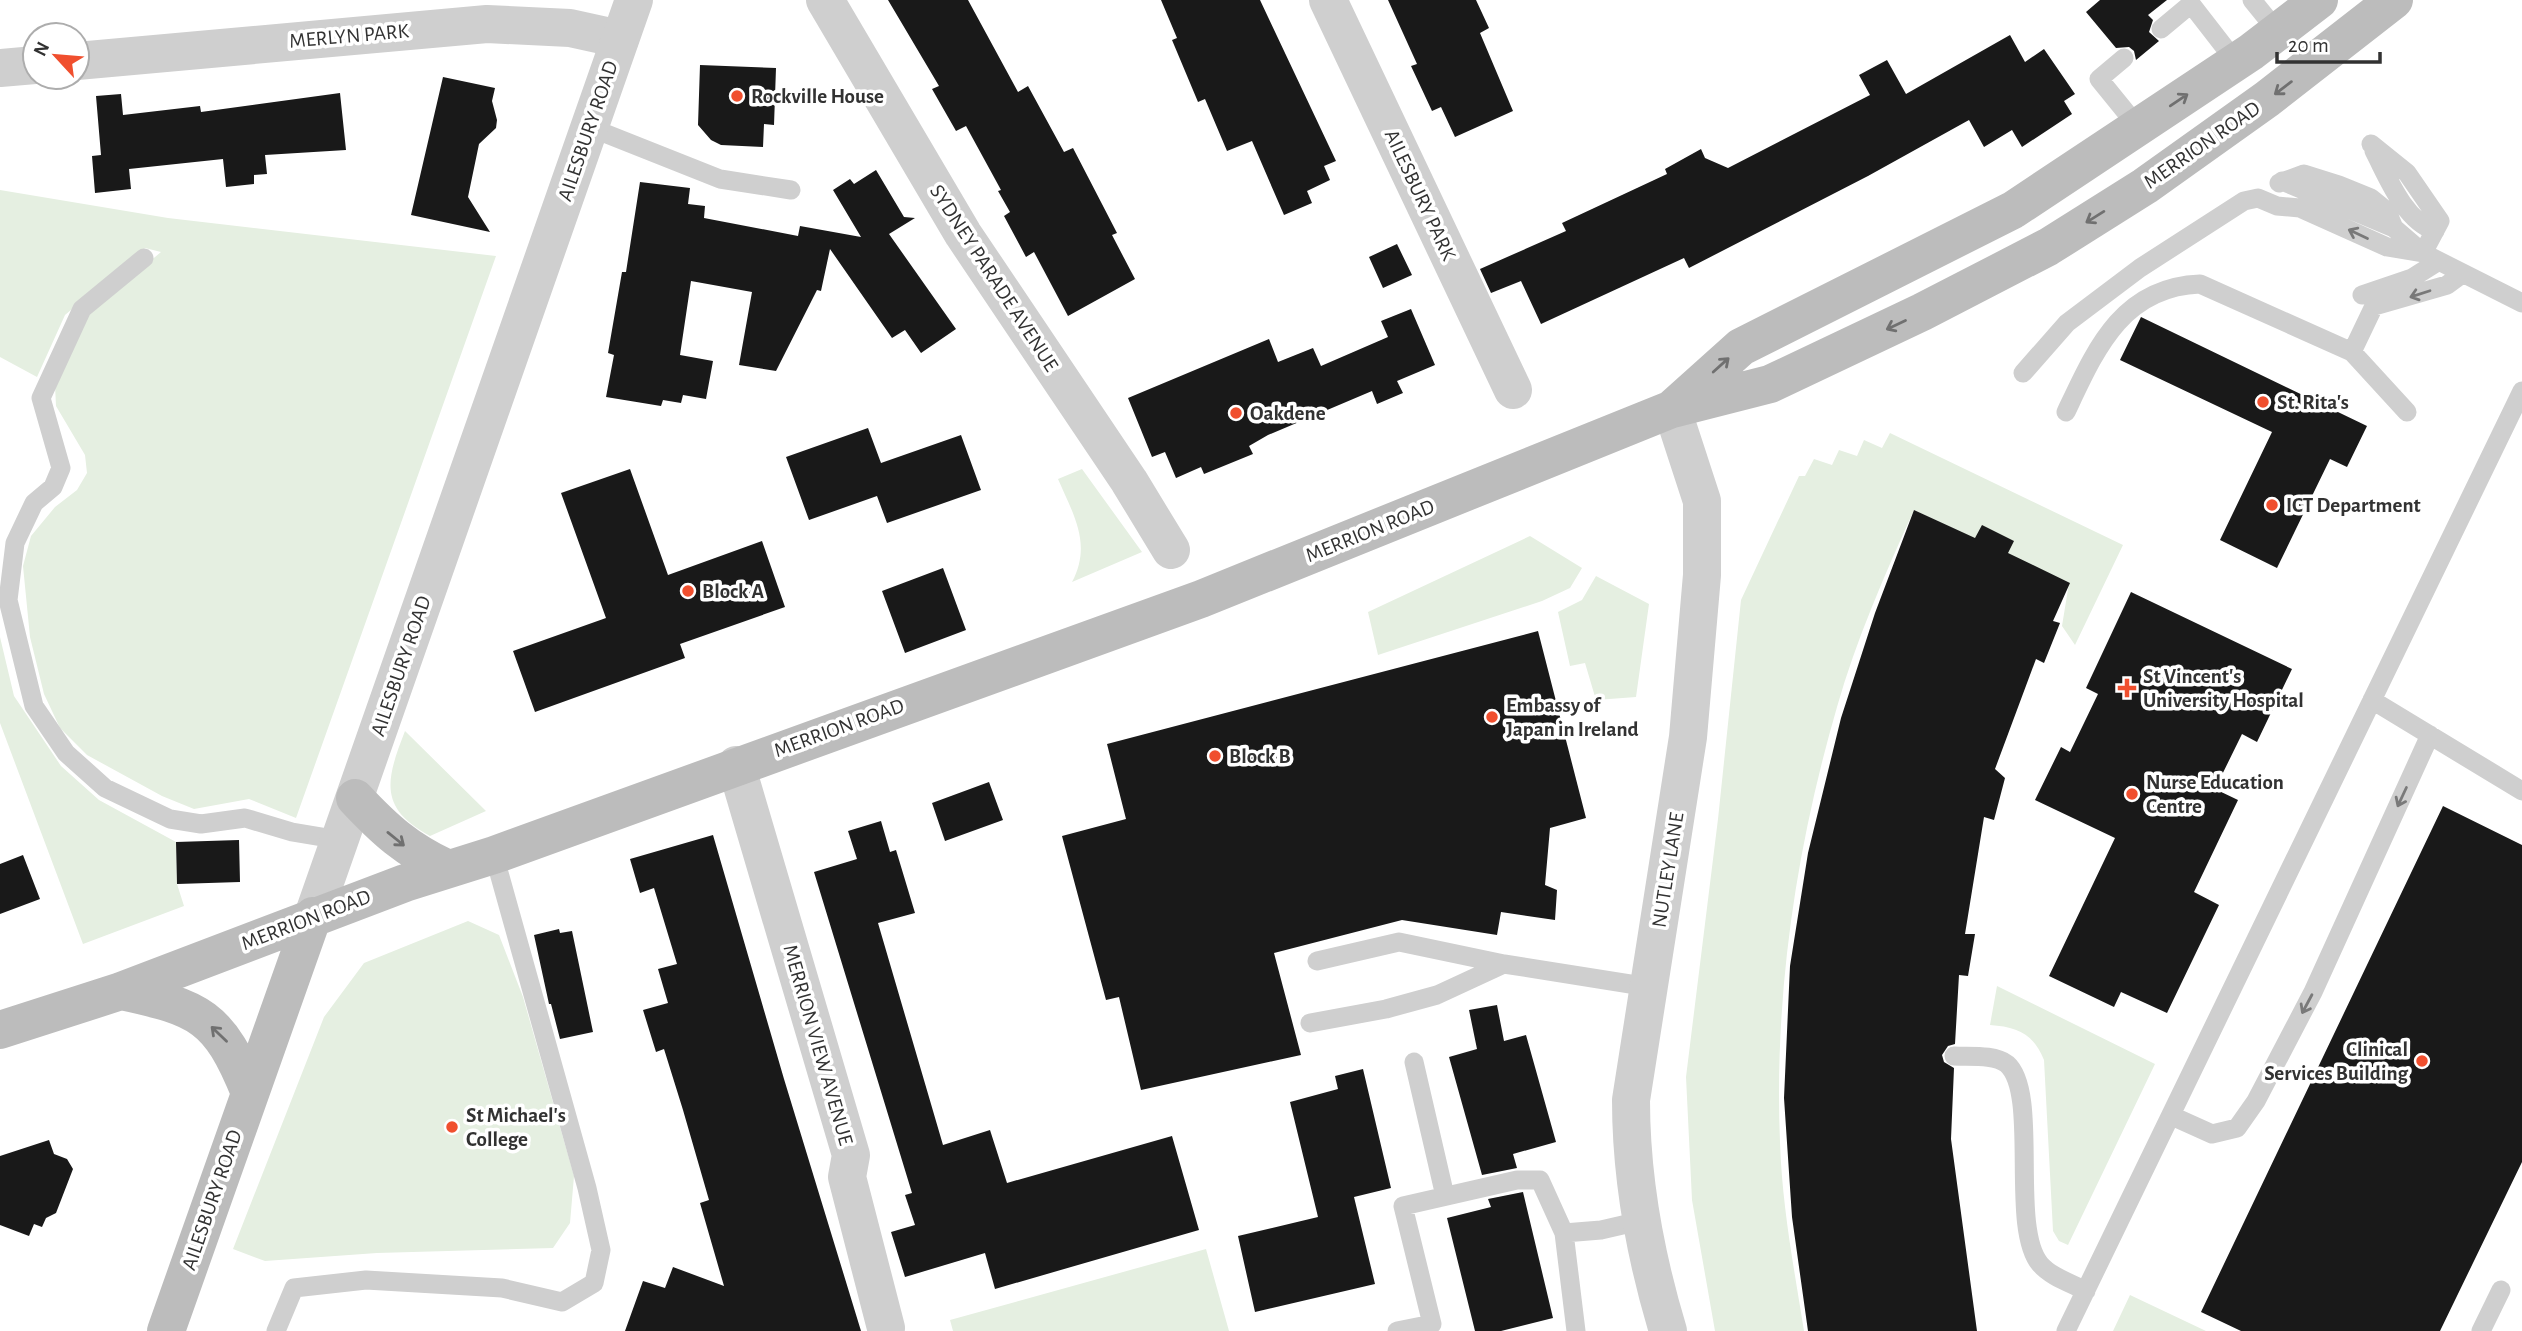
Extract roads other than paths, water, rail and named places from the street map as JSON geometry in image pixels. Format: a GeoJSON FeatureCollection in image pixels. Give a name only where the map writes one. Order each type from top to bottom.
{"type":"FeatureCollection","features":[{"type":"Feature","properties":{"kind":"main road","name":"MERRION ROAD"},"geometry":{"type":"LineString","coordinates":[[1672,410],[1741,347],[2012,210],[2236,62],[2319,0]]}},
{"type":"Feature","properties":{"kind":"main road","name":"MERRION ROAD"},"geometry":{"type":"LineString","coordinates":[[0,1030],[121,991],[313,916],[446,868],[494,855],[736,765],[1202,599],[1672,410],[1756,390],[1999,274],[2145,186],[2267,99],[2394,0]]}},
{"type":"Feature","properties":{"kind":"main road"},"geometry":{"type":"LineString","coordinates":[[1977,228],[1999,274]]}},
{"type":"Feature","properties":{"kind":"main road"},"geometry":{"type":"LineString","coordinates":[[355,798],[389,834],[412,851],[446,868]]}},
{"type":"Feature","properties":{"kind":"main road","name":"AILESBURY ROAD"},"geometry":{"type":"LineString","coordinates":[[166,1331],[313,916]]}},
{"type":"Feature","properties":{"kind":"main road"},"geometry":{"type":"LineString","coordinates":[[121,991],[183,1005],[206,1022],[226,1039],[250,1093]]}},
{"type":"Feature","properties":{"kind":"street","name":"AILESBURY ROAD"},"geometry":{"type":"LineString","coordinates":[[313,916],[634,0]]}},
{"type":"Feature","properties":{"kind":"street","name":"SYDNEY PARADE AVENUE"},"geometry":{"type":"LineString","coordinates":[[825,0],[962,234],[1129,481],[1171,550]]}},
{"type":"Feature","properties":{"kind":"street","name":"AILESBURY PARK"},"geometry":{"type":"LineString","coordinates":[[1328,0],[1513,390]]}},
{"type":"Feature","properties":{"kind":"street","name":"MERLYN PARK"},"geometry":{"type":"LineString","coordinates":[[91,60],[487,24],[570,28],[620,39]]}},
{"type":"Feature","properties":{"kind":"street"},"geometry":{"type":"LineString","coordinates":[[0,68],[21,66]]}},
{"type":"Feature","properties":{"kind":"street","name":"NUTLEY LANE"},"geometry":{"type":"LineString","coordinates":[[1668,1331],[1640,1221],[1631,1156],[1631,1100],[1688,737],[1702,575],[1702,501],[1672,410]]}},
{"type":"Feature","properties":{"kind":"street","name":"MERRION VIEW AVENUE"},"geometry":{"type":"LineString","coordinates":[[736,765],[850,1155],[847,1177],[887,1329]]}},
{"type":"Feature","properties":{"kind":"lane"},"geometry":{"type":"LineString","coordinates":[[2252,0],[2278,32]]}},
{"type":"Feature","properties":{"kind":"lane"},"geometry":{"type":"LineString","coordinates":[[2161,29],[2191,4],[2236,62]]}},
{"type":"Feature","properties":{"kind":"lane"},"geometry":{"type":"LineString","coordinates":[[2124,58],[2099,79],[2138,127]]}},
{"type":"Feature","properties":{"kind":"lane"},"geometry":{"type":"LineString","coordinates":[[589,127],[720,179],[791,190]]}},
{"type":"Feature","properties":{"kind":"lane"},"geometry":{"type":"LineString","coordinates":[[2023,373],[2067,323],[2140,268],[2226,209],[2258,198],[2282,181],[2304,174],[2371,198],[2387,211],[2394,228],[2431,257],[2522,303]]}},
{"type":"Feature","properties":{"kind":"lane"},"geometry":{"type":"LineString","coordinates":[[2258,198],[2277,206],[2300,208],[2386,247],[2431,257]]}},
{"type":"Feature","properties":{"kind":"lane"},"geometry":{"type":"LineString","coordinates":[[2362,295],[2412,278],[2431,257],[2435,231]]}},
{"type":"Feature","properties":{"kind":"lane"},"geometry":{"type":"LineString","coordinates":[[144,258],[82,309],[41,398],[61,468],[54,487],[34,503],[7,540],[8,600],[34,706],[66,753],[105,788],[170,819],[201,824],[244,818],[292,832],[340,840]]}},
{"type":"Feature","properties":{"kind":"lane"},"geometry":{"type":"LineString","coordinates":[[2352,352],[2374,306],[2447,285],[2462,274]]}},
{"type":"Feature","properties":{"kind":"lane"},"geometry":{"type":"LineString","coordinates":[[2066,412],[2101,339],[2114,323],[2156,293],[2184,285],[2200,284],[2352,352],[2407,412]]}},
{"type":"Feature","properties":{"kind":"lane"},"geometry":{"type":"LineString","coordinates":[[2066,1331],[2521,398]]}},
{"type":"Feature","properties":{"kind":"lane"},"geometry":{"type":"LineString","coordinates":[[2372,700],[2522,791]]}},
{"type":"Feature","properties":{"kind":"lane"},"geometry":{"type":"LineString","coordinates":[[2172,1116],[2212,1134],[2237,1128],[2256,1101],[2314,992],[2430,735]]}},
{"type":"Feature","properties":{"kind":"lane"},"geometry":{"type":"LineString","coordinates":[[276,1331],[294,1287],[380,1281],[502,1288],[562,1302],[594,1283],[601,1250],[587,1188],[494,855]]}},
{"type":"Feature","properties":{"kind":"lane"},"geometry":{"type":"LineString","coordinates":[[1317,961],[1399,942],[1504,964],[1649,987]]}},
{"type":"Feature","properties":{"kind":"lane"},"geometry":{"type":"LineString","coordinates":[[1310,1023],[1386,1009],[1437,995],[1504,964]]}},
{"type":"Feature","properties":{"kind":"lane"},"geometry":{"type":"LineString","coordinates":[[1954,1056],[1992,1058],[2006,1063],[2013,1072],[2023,1123],[2032,1248],[2048,1272],[2086,1291]]}},
{"type":"Feature","properties":{"kind":"lane"},"geometry":{"type":"LineString","coordinates":[[1414,1062],[1445,1196]]}},
{"type":"Feature","properties":{"kind":"lane"},"geometry":{"type":"LineString","coordinates":[[1397,1331],[1432,1324],[1403,1206],[1517,1180],[1540,1181],[1564,1233],[1576,1331]]}},
{"type":"Feature","properties":{"kind":"lane"},"geometry":{"type":"LineString","coordinates":[[1564,1233],[1601,1230],[1640,1221]]}},
{"type":"Feature","properties":{"kind":"lane"},"geometry":{"type":"LineString","coordinates":[[2481,1331],[2501,1290]]}},
{"type":"Feature","properties":{"kind":"place","name":"Rockville House"},"geometry":{"type":"Point","coordinates":[737,96]}},
{"type":"Feature","properties":{"kind":"place","name":"St. Rita's"},"geometry":{"type":"Point","coordinates":[2263,402]}},
{"type":"Feature","properties":{"kind":"place","name":"Oakdene"},"geometry":{"type":"Point","coordinates":[1236,413]}},
{"type":"Feature","properties":{"kind":"place","name":"ICT Department"},"geometry":{"type":"Point","coordinates":[2272,505]}},
{"type":"Feature","properties":{"kind":"place","name":"Block A"},"geometry":{"type":"Point","coordinates":[688,591]}},
{"type":"Feature","properties":{"kind":"place","name":"St Vincent's University Hospital"},"geometry":{"type":"Point","coordinates":[2127,688]}},
{"type":"Feature","properties":{"kind":"place","name":"Embassy of Japan in Ireland"},"geometry":{"type":"Point","coordinates":[1492,717]}},
{"type":"Feature","properties":{"kind":"place","name":"Block B"},"geometry":{"type":"Point","coordinates":[1215,756]}},
{"type":"Feature","properties":{"kind":"place","name":"Nurse Education Centre"},"geometry":{"type":"Point","coordinates":[2132,794]}},
{"type":"Feature","properties":{"kind":"place","name":"Clinical Services Building"},"geometry":{"type":"Point","coordinates":[2422,1061]}},
{"type":"Feature","properties":{"kind":"place","name":"St Michael's College"},"geometry":{"type":"Point","coordinates":[452,1127]}}]}
